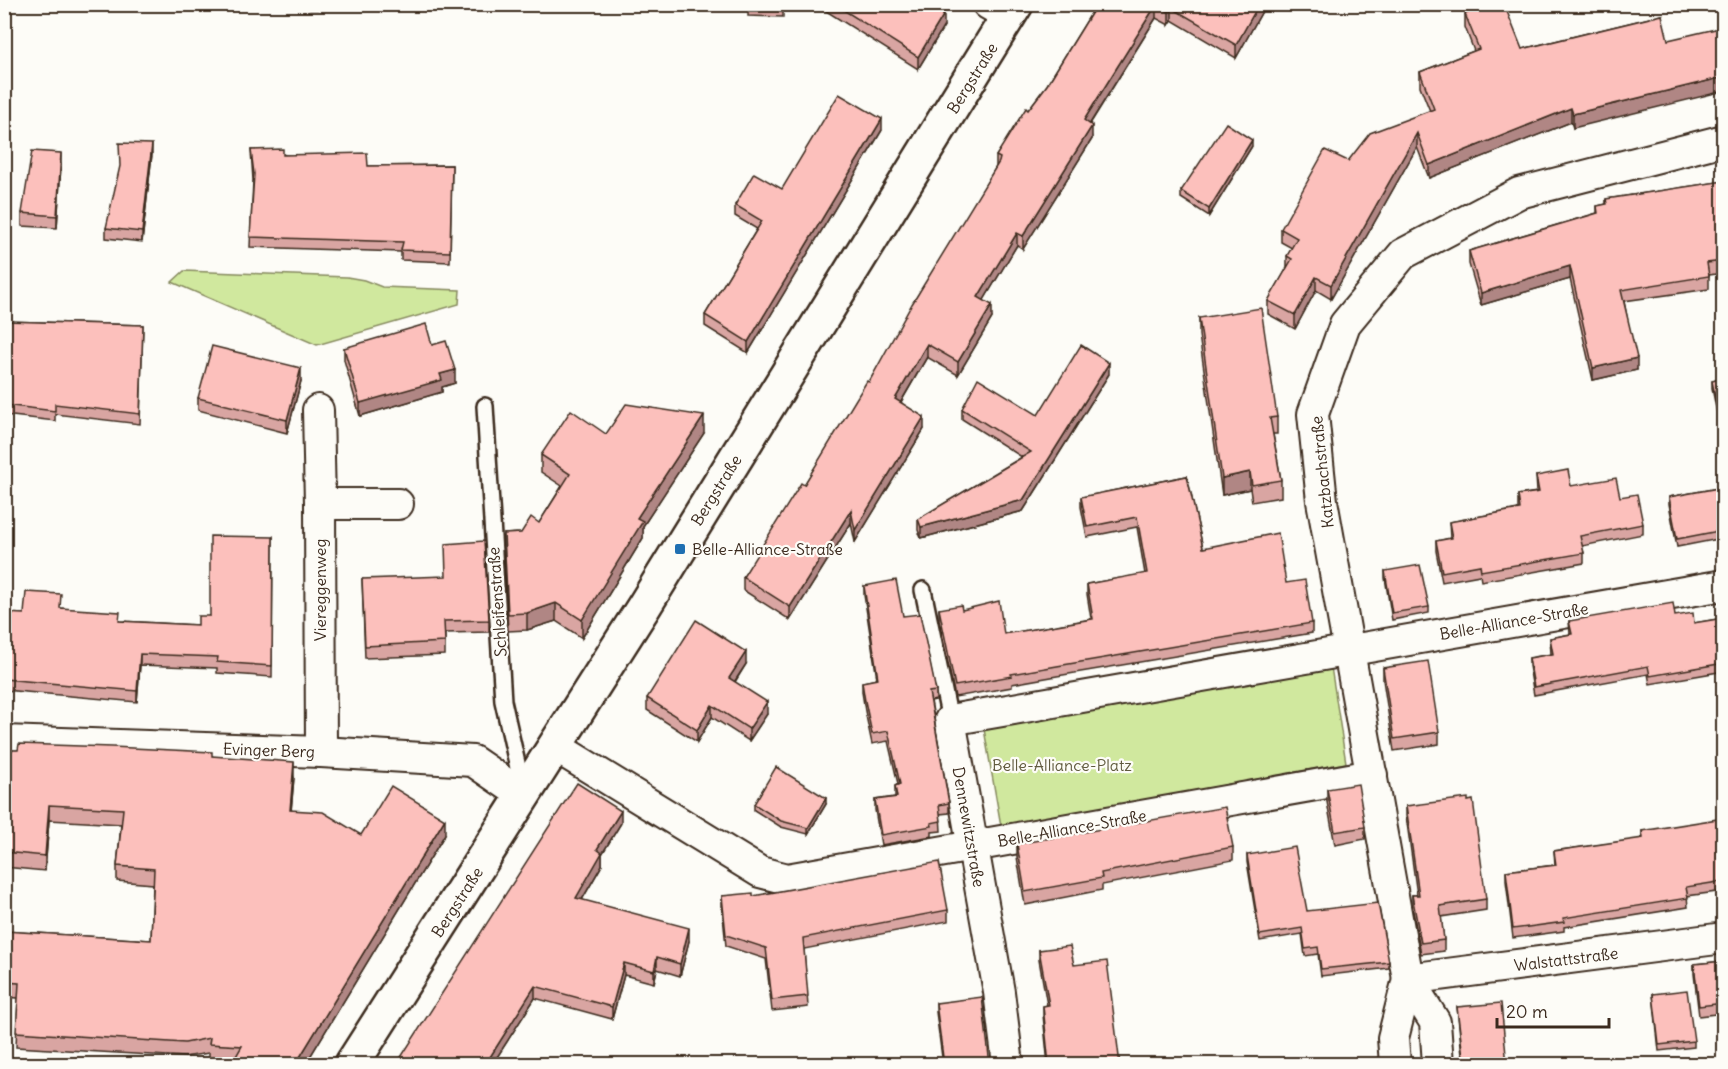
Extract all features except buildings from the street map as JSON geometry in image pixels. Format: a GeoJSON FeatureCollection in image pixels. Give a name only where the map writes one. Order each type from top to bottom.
{"type":"FeatureCollection","features":[{"type":"Feature","properties":{"kind":"street","name":"Bergstraße"},"geometry":{"type":"LineString","coordinates":[[352,1065],[556,747],[1005,8]]}},
{"type":"Feature","properties":{"kind":"street","name":"Katzbachstraße"},"geometry":{"type":"LineString","coordinates":[[1438,1065],[1435,1022],[1408,980],[1322,501],[1313,414],[1345,324],[1402,254],[1519,193],[1724,140]]}},
{"type":"Feature","properties":{"kind":"street"},"geometry":{"type":"LineString","coordinates":[[318,410],[320,504],[398,504]]}},
{"type":"Feature","properties":{"kind":"street","name":"Viereggenweg"},"geometry":{"type":"LineString","coordinates":[[320,504],[321,752]]}},
{"type":"Feature","properties":{"kind":"street","name":"Belle-Alliance-Straße"},"geometry":{"type":"LineString","coordinates":[[950,720],[1724,585]]}},
{"type":"Feature","properties":{"kind":"street","name":"Dennewitzstraße"},"geometry":{"type":"LineString","coordinates":[[950,720],[999,992],[1008,1065]]}},
{"type":"Feature","properties":{"kind":"street","name":"Evinger Berg"},"geometry":{"type":"LineString","coordinates":[[4,741],[321,752],[473,761],[524,796]]}},
{"type":"Feature","properties":{"kind":"street","name":"Belle-Alliance-Straße"},"geometry":{"type":"LineString","coordinates":[[556,747],[772,876],[807,877],[1372,775]]}},
{"type":"Feature","properties":{"kind":"street","name":"Walstattstraße"},"geometry":{"type":"LineString","coordinates":[[1408,980],[1724,938]]}},
{"type":"Feature","properties":{"kind":"street","name":"Katzbachstraße"},"geometry":{"type":"LineString","coordinates":[[1395,1065],[1393,1038],[1408,980]]}},
{"type":"Feature","properties":{"kind":"lane","name":"Schleifenstraße"},"geometry":{"type":"LineString","coordinates":[[485,406],[503,701],[524,796]]}},
{"type":"Feature","properties":{"kind":"lane","name":"Dennewitzstraße"},"geometry":{"type":"LineString","coordinates":[[923,590],[950,720]]}},
{"type":"Feature","properties":{"kind":"green space"},"geometry":{"type":"Polygon","coordinates":[[[184,271],[347,277],[382,287],[460,290],[459,304],[317,345],[172,282],[184,271]]]}},
{"type":"Feature","properties":{"kind":"green space","name":"Belle-Alliance-Platz"},"geometry":{"type":"Polygon","coordinates":[[[1331,667],[1346,763],[1001,826],[984,729],[1331,667]]]}},
{"type":"Feature","properties":{"kind":"place","name":"Belle-Alliance-Straße"},"geometry":{"type":"Point","coordinates":[680,549]}}]}
